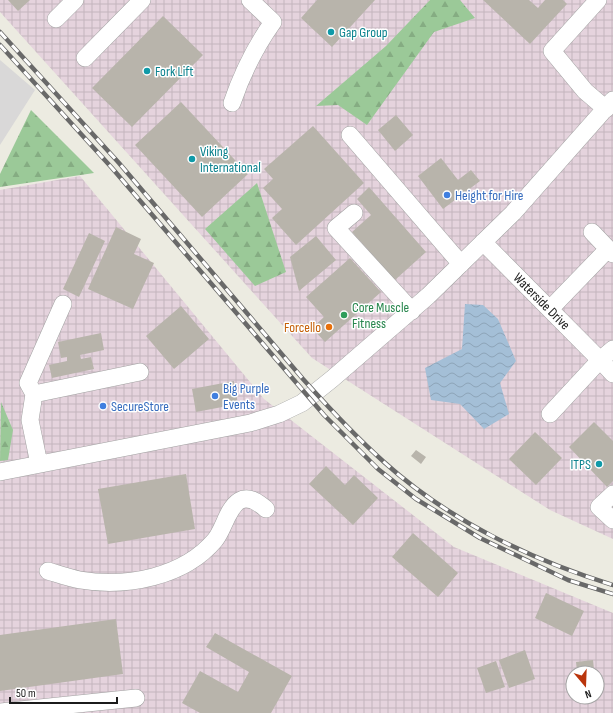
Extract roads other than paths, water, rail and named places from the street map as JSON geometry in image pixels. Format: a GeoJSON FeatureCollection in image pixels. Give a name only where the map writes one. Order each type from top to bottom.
{"type":"FeatureCollection","features":[{"type":"Feature","properties":{"kind":"street"},"geometry":{"type":"LineString","coordinates":[[56,19],[75,0]]}},
{"type":"Feature","properties":{"kind":"street"},"geometry":{"type":"LineString","coordinates":[[232,103],[240,79],[260,40],[273,22],[250,0]]}},
{"type":"Feature","properties":{"kind":"street"},"geometry":{"type":"LineString","coordinates":[[0,472],[250,423],[279,414],[302,403],[324,386],[412,311],[513,213],[609,104],[585,91],[552,51],[598,0]]}},
{"type":"Feature","properties":{"kind":"street"},"geometry":{"type":"LineString","coordinates":[[85,58],[136,2]]}},
{"type":"Feature","properties":{"kind":"street"},"geometry":{"type":"LineString","coordinates":[[350,135],[461,264]]}},
{"type":"Feature","properties":{"kind":"street"},"geometry":{"type":"LineString","coordinates":[[354,213],[336,228],[412,311]]}},
{"type":"Feature","properties":{"kind":"street"},"geometry":{"type":"LineString","coordinates":[[550,309],[611,251],[592,232]]}},
{"type":"Feature","properties":{"kind":"street","name":"Waterside Drive"},"geometry":{"type":"LineString","coordinates":[[483,242],[613,374]]}},
{"type":"Feature","properties":{"kind":"street"},"geometry":{"type":"LineString","coordinates":[[39,464],[30,420],[34,394],[28,384],[62,304]]}},
{"type":"Feature","properties":{"kind":"street"},"geometry":{"type":"LineString","coordinates":[[550,414],[613,348]]}},
{"type":"Feature","properties":{"kind":"street"},"geometry":{"type":"LineString","coordinates":[[34,394],[140,372]]}},
{"type":"Feature","properties":{"kind":"street"},"geometry":{"type":"LineString","coordinates":[[613,494],[599,507],[613,520]]}},
{"type":"Feature","properties":{"kind":"street"},"geometry":{"type":"LineString","coordinates":[[48,571],[81,580],[112,582],[134,581],[160,574],[184,566],[204,551],[216,539],[238,502],[245,499],[256,501],[266,509]]}},
{"type":"Feature","properties":{"kind":"street"},"geometry":{"type":"LineString","coordinates":[[0,712],[136,698]]}},
{"type":"Feature","properties":{"kind":"water"},"geometry":{"type":"Polygon","coordinates":[[[465,304],[483,305],[498,319],[516,361],[500,383],[509,414],[484,429],[460,404],[431,400],[425,368],[462,349],[465,304]]]}},
{"type":"Feature","properties":{"kind":"railway"},"geometry":{"type":"LineString","coordinates":[[0,32],[119,163],[303,379],[342,422],[384,462],[435,502],[492,536],[552,563],[613,585]]}},
{"type":"Feature","properties":{"kind":"railway"},"geometry":{"type":"LineString","coordinates":[[0,45],[112,168],[324,415],[378,469],[416,499],[480,538],[568,580],[613,594]]}},
{"type":"Feature","properties":{"kind":"place","name":"Gap Group"},"geometry":{"type":"Point","coordinates":[331,32]}},
{"type":"Feature","properties":{"kind":"place","name":"Fork Lift"},"geometry":{"type":"Point","coordinates":[147,71]}},
{"type":"Feature","properties":{"kind":"place","name":"Viking International"},"geometry":{"type":"Point","coordinates":[192,159]}},
{"type":"Feature","properties":{"kind":"place","name":"Height for Hire"},"geometry":{"type":"Point","coordinates":[447,195]}},
{"type":"Feature","properties":{"kind":"place","name":"Core Muscle Fitness"},"geometry":{"type":"Point","coordinates":[344,315]}},
{"type":"Feature","properties":{"kind":"place","name":"Forcello"},"geometry":{"type":"Point","coordinates":[329,327]}},
{"type":"Feature","properties":{"kind":"place","name":"Big Purple Events"},"geometry":{"type":"Point","coordinates":[215,396]}},
{"type":"Feature","properties":{"kind":"place","name":"SecureStore"},"geometry":{"type":"Point","coordinates":[103,406]}},
{"type":"Feature","properties":{"kind":"place","name":"ITPS"},"geometry":{"type":"Point","coordinates":[599,464]}}]}
